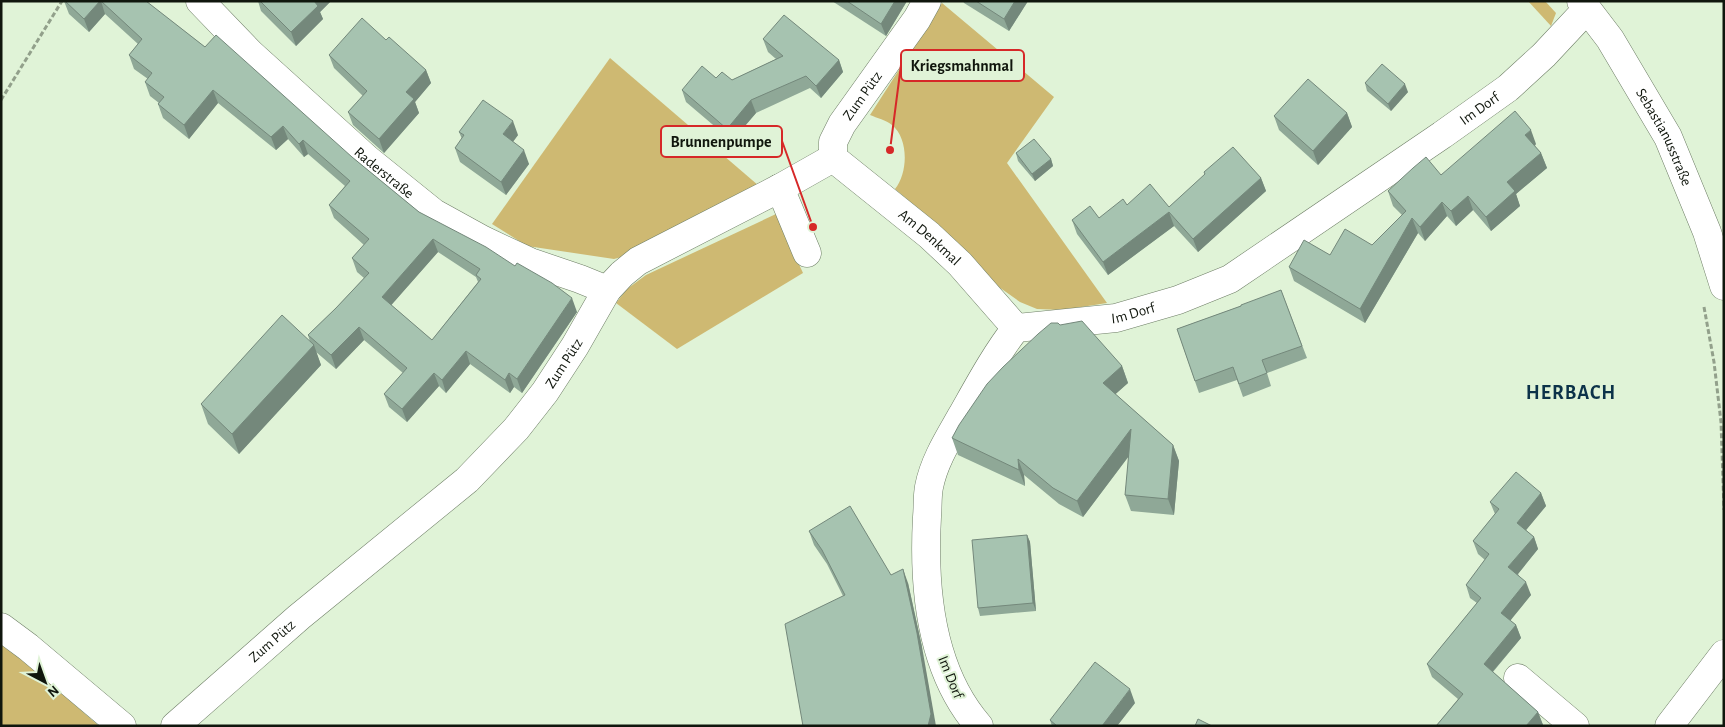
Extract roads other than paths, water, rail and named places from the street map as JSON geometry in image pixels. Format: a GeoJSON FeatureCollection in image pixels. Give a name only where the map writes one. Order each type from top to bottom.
{"type":"FeatureCollection","features":[{"type":"Feature","properties":{"kind":"street","name":"Raderstraße"},"geometry":{"type":"LineString","coordinates":[[200,1],[250,54],[367,159],[434,213],[483,240],[530,262],[607,290]]}},
{"type":"Feature","properties":{"kind":"street","name":"Zum Pütz"},"geometry":{"type":"LineString","coordinates":[[175,726],[299,617],[468,480],[516,429],[545,392],[575,346],[607,290],[638,260],[780,188],[833,158],[833,142],[842,124],[927,1]]}},
{"type":"Feature","properties":{"kind":"street","name":"Sebastianusstraße"},"geometry":{"type":"LineString","coordinates":[[1584,5],[1610,39],[1668,137],[1707,232],[1724,286]]}},
{"type":"Feature","properties":{"kind":"street","name":"Im Dorf"},"geometry":{"type":"LineString","coordinates":[[979,726],[966,711],[953,688],[936,636],[930,605],[926,564],[929,487],[941,452],[1001,347],[1016,328],[1116,318],[1178,300],[1230,279],[1508,88],[1544,55],[1584,5]]}},
{"type":"Feature","properties":{"kind":"street","name":"Am Denkmal"},"geometry":{"type":"LineString","coordinates":[[833,158],[930,236],[960,264],[1016,328]]}},
{"type":"Feature","properties":{"kind":"street"},"geometry":{"type":"LineString","coordinates":[[780,188],[807,253]]}},
{"type":"Feature","properties":{"kind":"street"},"geometry":{"type":"LineString","coordinates":[[1,627],[28,647],[122,726]]}},
{"type":"Feature","properties":{"kind":"street"},"geometry":{"type":"LineString","coordinates":[[1669,726],[1724,654]]}},
{"type":"Feature","properties":{"kind":"street"},"geometry":{"type":"LineString","coordinates":[[1518,678],[1575,726]]}},
{"type":"Feature","properties":{"kind":"place","name":"Kriegsmahnmal"},"geometry":{"type":"Point","coordinates":[890,150]}},
{"type":"Feature","properties":{"kind":"place","name":"Brunnenpumpe"},"geometry":{"type":"Point","coordinates":[813,227]}},
{"type":"Feature","properties":{"kind":"district","name":"HERBACH"},"geometry":{"type":"Point","coordinates":[1571,392]}}]}
